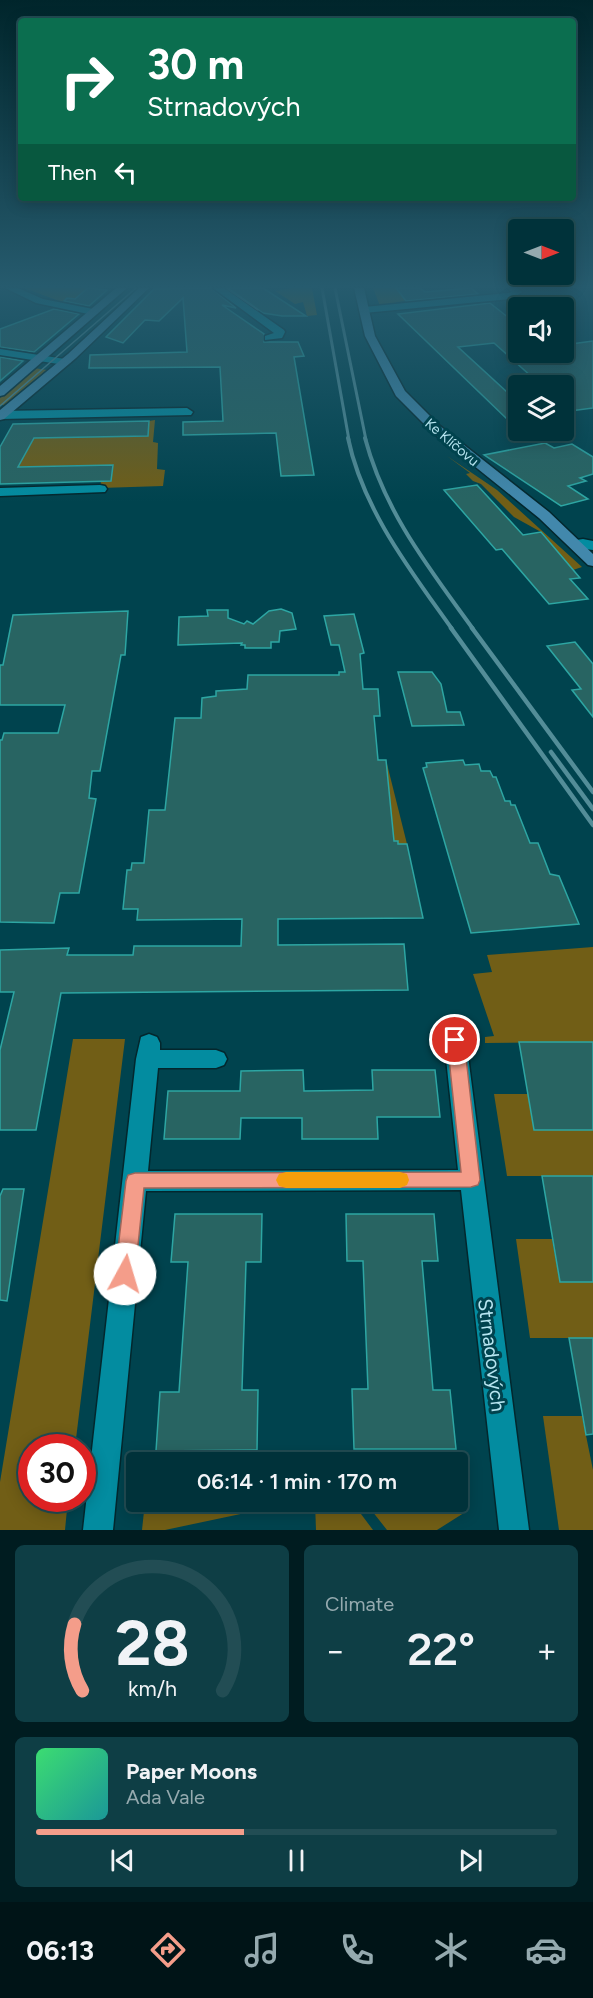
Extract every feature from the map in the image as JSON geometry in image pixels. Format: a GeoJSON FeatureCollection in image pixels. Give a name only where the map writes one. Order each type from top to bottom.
{"type":"FeatureCollection","features":[{"type":"Feature","properties":{"kind":"main road"},"geometry":{"type":"LineString","coordinates":[[0,393],[37,359]]}},
{"type":"Feature","properties":{"kind":"main road"},"geometry":{"type":"LineString","coordinates":[[0,415],[68,359]]}},
{"type":"Feature","properties":{"kind":"main road","name":"Ke Klíčovu"},"geometry":{"type":"LineString","coordinates":[[381,359],[400,393],[412,407],[458,448],[544,515],[593,562]]}},
{"type":"Feature","properties":{"kind":"street"},"geometry":{"type":"LineString","coordinates":[[48,359],[65,362]]}},
{"type":"Feature","properties":{"kind":"street"},"geometry":{"type":"LineString","coordinates":[[0,415],[187,412]]}},
{"type":"Feature","properties":{"kind":"street"},"geometry":{"type":"LineString","coordinates":[[0,492],[100,489]]}},
{"type":"Feature","properties":{"kind":"street"},"geometry":{"type":"LineString","coordinates":[[575,544],[583,543],[593,546]]}},
{"type":"Feature","properties":{"kind":"street","name":"Strnadových"},"geometry":{"type":"LineString","coordinates":[[455,1040],[514,1530]]}},
{"type":"Feature","properties":{"kind":"street"},"geometry":{"type":"LineString","coordinates":[[98,1530],[148,1051],[216,1059]]}},
{"type":"Feature","properties":{"kind":"street"},"geometry":{"type":"LineString","coordinates":[[135,1181],[471,1180]]}},
{"type":"Feature","properties":{"kind":"shaded area"},"geometry":{"type":"Polygon","coordinates":[[[34,368],[47,370],[4,405],[0,405],[0,398],[34,368]]]}},
{"type":"Feature","properties":{"kind":"shaded area"},"geometry":{"type":"Polygon","coordinates":[[[155,420],[153,442],[158,443],[157,469],[165,470],[163,486],[100,488],[101,481],[111,481],[113,465],[18,467],[34,438],[148,436],[149,421],[155,420]]]}},
{"type":"Feature","properties":{"kind":"shaded area"},"geometry":{"type":"Polygon","coordinates":[[[447,456],[497,490],[582,567],[573,570],[541,532],[514,517],[481,484],[473,481],[466,474],[470,473],[447,456]]]}},
{"type":"Feature","properties":{"kind":"shaded area"},"geometry":{"type":"Polygon","coordinates":[[[386,760],[407,844],[398,844],[394,841],[386,760]]]}},
{"type":"Feature","properties":{"kind":"shaded area"},"geometry":{"type":"Polygon","coordinates":[[[593,947],[593,1042],[485,1043],[485,1037],[494,1036],[473,974],[492,972],[487,955],[593,947]]]}},
{"type":"Feature","properties":{"kind":"shaded area"},"geometry":{"type":"Polygon","coordinates":[[[73,1039],[125,1039],[77,1434],[18,1434],[18,1512],[67,1512],[65,1530],[0,1530],[0,1482],[73,1039]]]}},
{"type":"Feature","properties":{"kind":"shaded area"},"geometry":{"type":"Polygon","coordinates":[[[494,1094],[528,1094],[534,1130],[593,1130],[593,1176],[507,1176],[494,1094]]]}},
{"type":"Feature","properties":{"kind":"shaded area"},"geometry":{"type":"Polygon","coordinates":[[[516,1239],[552,1239],[560,1282],[593,1282],[593,1338],[530,1338],[516,1239]]]}},
{"type":"Feature","properties":{"kind":"shaded area"},"geometry":{"type":"Polygon","coordinates":[[[543,1416],[582,1416],[593,1470],[593,1530],[559,1530],[543,1416]]]}},
{"type":"Feature","properties":{"kind":"shaded area"},"geometry":{"type":"Polygon","coordinates":[[[144,1512],[250,1512],[165,1530],[142,1530],[144,1512]]]}},
{"type":"Feature","properties":{"kind":"shaded area"},"geometry":{"type":"Polygon","coordinates":[[[315,1512],[360,1512],[373,1530],[316,1530],[315,1512]]]}},
{"type":"Feature","properties":{"kind":"shaded area"},"geometry":{"type":"Polygon","coordinates":[[[373,1512],[465,1512],[437,1530],[387,1530],[373,1512]]]}},
{"type":"Feature","properties":{"kind":"building"},"geometry":{"type":"Polygon","coordinates":[[[0,359],[23,361],[0,381],[0,359]]]}},
{"type":"Feature","properties":{"kind":"building"},"geometry":{"type":"Polygon","coordinates":[[[90,359],[294,359],[314,475],[281,476],[276,433],[183,435],[183,422],[223,421],[220,367],[89,368],[90,359]]]}},
{"type":"Feature","properties":{"kind":"building"},"geometry":{"type":"Polygon","coordinates":[[[445,359],[472,359],[508,393],[508,419],[445,359]]]}},
{"type":"Feature","properties":{"kind":"building"},"geometry":{"type":"Polygon","coordinates":[[[574,359],[593,359],[593,408],[574,410],[574,375],[530,375],[516,363],[574,363],[574,359]]]}},
{"type":"Feature","properties":{"kind":"building"},"geometry":{"type":"Polygon","coordinates":[[[149,421],[148,436],[34,438],[18,467],[113,465],[111,481],[0,484],[0,447],[13,424],[149,421]]]}},
{"type":"Feature","properties":{"kind":"building"},"geometry":{"type":"Polygon","coordinates":[[[545,443],[554,448],[572,444],[593,457],[593,474],[580,478],[586,481],[568,486],[588,499],[561,506],[484,455],[545,443]]]}},
{"type":"Feature","properties":{"kind":"building"},"geometry":{"type":"Polygon","coordinates":[[[477,485],[523,535],[541,532],[580,578],[570,579],[588,599],[549,604],[502,549],[496,550],[444,490],[477,485]]]}},
{"type":"Feature","properties":{"kind":"building"},"geometry":{"type":"Polygon","coordinates":[[[281,609],[292,613],[296,629],[280,631],[279,642],[271,642],[271,648],[245,648],[245,645],[241,645],[242,643],[178,645],[179,617],[208,616],[207,610],[228,610],[228,618],[244,624],[247,621],[253,624],[269,611],[281,609]]]}},
{"type":"Feature","properties":{"kind":"building"},"geometry":{"type":"Polygon","coordinates":[[[128,611],[125,655],[121,655],[100,771],[92,771],[89,798],[96,799],[79,893],[60,893],[54,923],[0,922],[0,740],[4,733],[58,733],[65,705],[0,705],[0,665],[3,665],[13,615],[128,611]]]}},
{"type":"Feature","properties":{"kind":"building"},"geometry":{"type":"Polygon","coordinates":[[[354,614],[364,653],[360,654],[363,689],[378,689],[380,716],[374,716],[378,760],[386,760],[394,841],[398,841],[398,844],[407,844],[423,918],[278,919],[278,945],[404,944],[408,990],[61,993],[36,1130],[0,1130],[0,1050],[14,992],[0,992],[0,950],[69,948],[67,955],[133,955],[134,946],[241,946],[242,919],[137,920],[138,909],[123,909],[127,870],[131,870],[132,863],[144,863],[149,810],[165,810],[175,718],[201,718],[202,698],[216,696],[216,691],[247,689],[248,675],[339,675],[339,672],[345,672],[339,645],[331,645],[324,616],[354,614]]]}},
{"type":"Feature","properties":{"kind":"building"},"geometry":{"type":"Polygon","coordinates":[[[575,642],[593,664],[593,717],[572,690],[581,689],[547,646],[575,642]]]}},
{"type":"Feature","properties":{"kind":"building"},"geometry":{"type":"Polygon","coordinates":[[[398,672],[432,672],[441,684],[447,712],[460,712],[464,725],[412,726],[398,672]]]}},
{"type":"Feature","properties":{"kind":"building"},"geometry":{"type":"Polygon","coordinates":[[[463,760],[465,765],[479,764],[481,771],[490,771],[493,777],[496,777],[505,801],[510,801],[511,805],[515,805],[530,843],[538,843],[550,874],[559,876],[579,924],[471,933],[423,768],[427,767],[426,763],[463,760]]]}},
{"type":"Feature","properties":{"kind":"building"},"geometry":{"type":"Polygon","coordinates":[[[519,1042],[593,1042],[593,1130],[534,1130],[519,1042]]]}},
{"type":"Feature","properties":{"kind":"building"},"geometry":{"type":"Polygon","coordinates":[[[303,1070],[304,1091],[373,1090],[372,1070],[435,1070],[440,1117],[377,1117],[378,1139],[302,1139],[302,1118],[241,1118],[240,1139],[164,1139],[168,1091],[240,1091],[241,1071],[303,1070]]]}},
{"type":"Feature","properties":{"kind":"building"},"geometry":{"type":"Polygon","coordinates":[[[542,1176],[593,1176],[593,1282],[560,1282],[542,1176]]]}},
{"type":"Feature","properties":{"kind":"building"},"geometry":{"type":"Polygon","coordinates":[[[3,1189],[24,1189],[7,1301],[0,1300],[0,1196],[3,1189]]]}},
{"type":"Feature","properties":{"kind":"building"},"geometry":{"type":"Polygon","coordinates":[[[175,1214],[262,1214],[261,1262],[246,1262],[242,1390],[258,1390],[257,1450],[156,1451],[160,1392],[179,1392],[188,1262],[171,1262],[175,1214]]]}},
{"type":"Feature","properties":{"kind":"building"},"geometry":{"type":"Polygon","coordinates":[[[346,1214],[434,1214],[438,1261],[422,1261],[433,1390],[450,1390],[456,1449],[354,1449],[352,1389],[368,1389],[363,1261],[347,1261],[346,1214]]]}},
{"type":"Feature","properties":{"kind":"building"},"geometry":{"type":"Polygon","coordinates":[[[569,1338],[593,1338],[593,1434],[586,1435],[569,1338]]]}},
{"type":"Feature","properties":{"kind":"tram line"},"geometry":{"type":"LineString","coordinates":[[0,406],[54,359]]}},
{"type":"Feature","properties":{"kind":"railway"},"geometry":{"type":"LineString","coordinates":[[335,359],[349,440]]}},
{"type":"Feature","properties":{"kind":"railway"},"geometry":{"type":"LineString","coordinates":[[350,359],[366,440]]}},
{"type":"Feature","properties":{"kind":"railway"},"geometry":{"type":"LineString","coordinates":[[348,438],[365,490],[390,539],[452,629]]}},
{"type":"Feature","properties":{"kind":"railway"},"geometry":{"type":"LineString","coordinates":[[365,438],[384,491],[396,515],[425,562],[473,629]]}},
{"type":"Feature","properties":{"kind":"railway"},"geometry":{"type":"LineString","coordinates":[[451,628],[593,825]]}},
{"type":"Feature","properties":{"kind":"railway"},"geometry":{"type":"LineString","coordinates":[[472,628],[593,792]]}},
{"type":"Feature","properties":{"kind":"railway"},"geometry":{"type":"LineString","coordinates":[[551,752],[593,809]]}},
{"type":"Feature","properties":{"kind":"slow traffic"},"geometry":{"type":"LineString","coordinates":[[286,1180],[400,1180]]}},
{"type":"Feature","properties":{"kind":"route"},"geometry":{"type":"LineString","coordinates":[[125,1274],[135,1181],[471,1180],[455,1040]]}}]}
